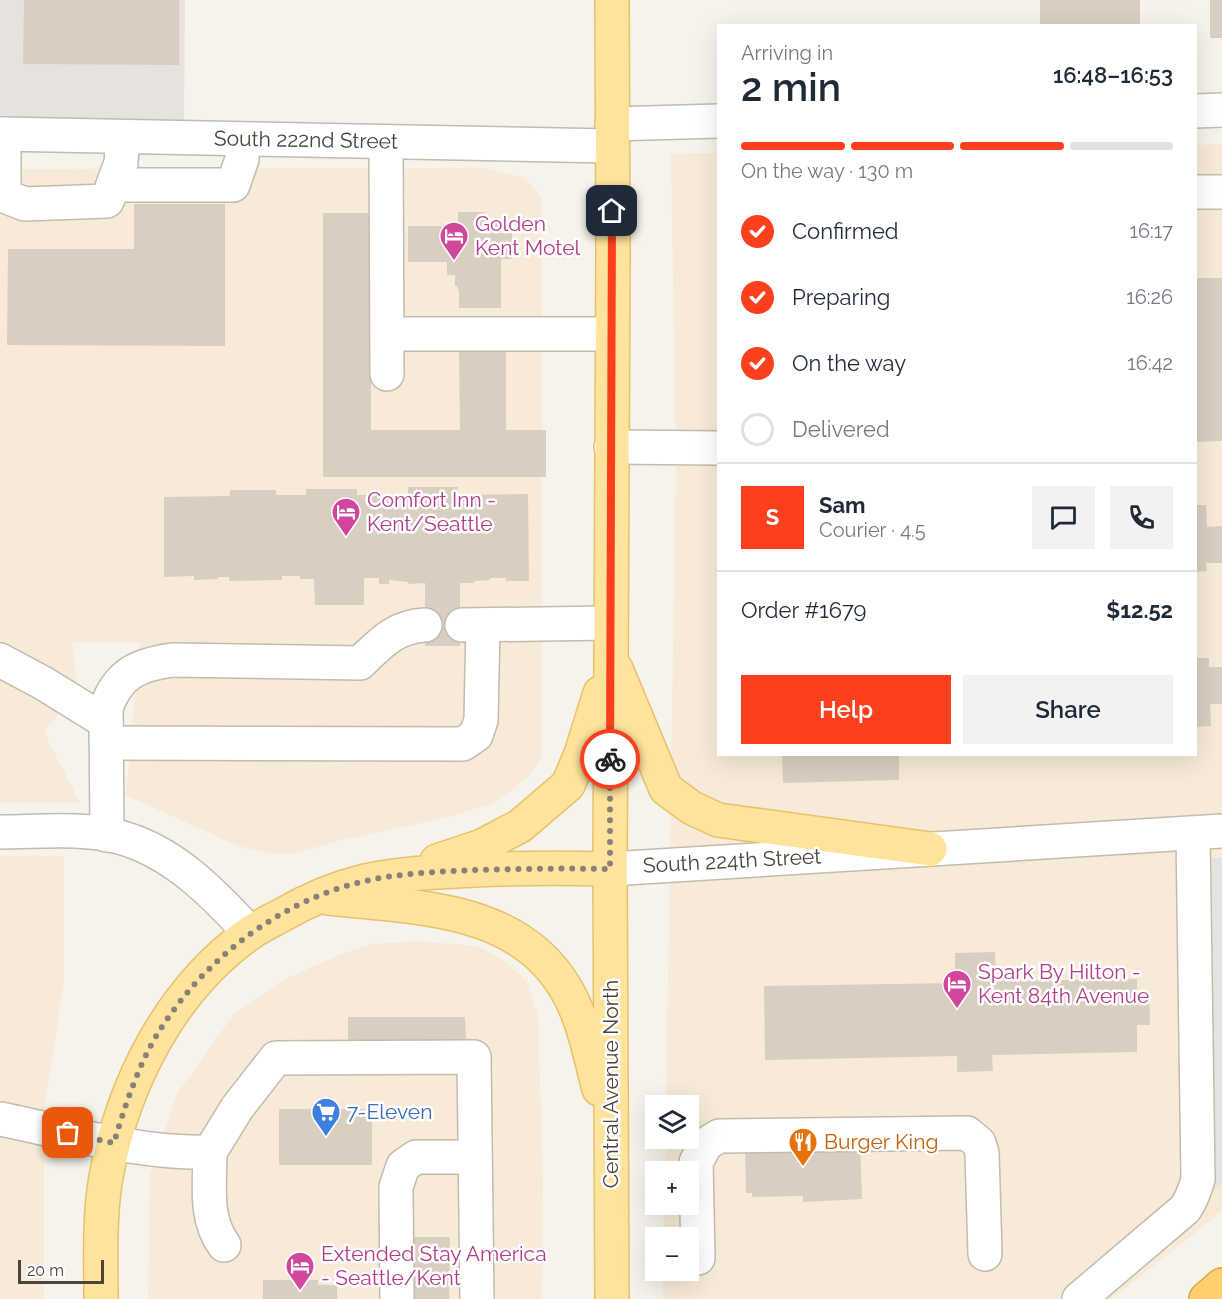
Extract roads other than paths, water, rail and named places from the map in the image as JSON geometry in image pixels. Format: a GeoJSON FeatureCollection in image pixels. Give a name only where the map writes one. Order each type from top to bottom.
{"type":"FeatureCollection","features":[{"type":"Feature","properties":{"kind":"highway"},"geometry":{"type":"LineString","coordinates":[[1206,1299],[1222,1285]]}},
{"type":"Feature","properties":{"kind":"main road","name":"Central Avenue North"},"geometry":{"type":"LineString","coordinates":[[612,0],[610,623],[612,1299]]}},
{"type":"Feature","properties":{"kind":"main road"},"geometry":{"type":"LineString","coordinates":[[610,657],[666,789],[692,808],[718,820],[930,849]]}},
{"type":"Feature","properties":{"kind":"main road"},"geometry":{"type":"LineString","coordinates":[[387,877],[482,846],[520,826],[568,785],[581,754],[610,657]]}},
{"type":"Feature","properties":{"kind":"main road","name":"South 224th Street"},"geometry":{"type":"LineString","coordinates":[[101,1299],[101,1212],[106,1176],[124,1108],[157,1034],[181,999],[212,965],[250,933],[316,897],[364,881],[434,872],[550,867],[610,869]]}},
{"type":"Feature","properties":{"kind":"main road"},"geometry":{"type":"LineString","coordinates":[[316,897],[409,905],[458,914],[492,924],[536,952],[549,965],[567,990],[584,1031],[611,1134]]}},
{"type":"Feature","properties":{"kind":"street"},"geometry":{"type":"LineString","coordinates":[[1197,111],[1222,110]]}},
{"type":"Feature","properties":{"kind":"street","name":"South 222nd Street"},"geometry":{"type":"LineString","coordinates":[[2,134],[386,142],[612,135],[717,122]]}},
{"type":"Feature","properties":{"kind":"street"},"geometry":{"type":"LineString","coordinates":[[2,134],[2,196],[25,204],[106,201],[121,163],[123,137]]}},
{"type":"Feature","properties":{"kind":"street"},"geometry":{"type":"LineString","coordinates":[[113,184],[233,184],[242,159],[242,139]]}},
{"type":"Feature","properties":{"kind":"street"},"geometry":{"type":"LineString","coordinates":[[386,142],[387,374]]}},
{"type":"Feature","properties":{"kind":"street"},"geometry":{"type":"LineString","coordinates":[[1197,192],[1222,192]]}},
{"type":"Feature","properties":{"kind":"street"},"geometry":{"type":"LineString","coordinates":[[387,334],[612,334]]}},
{"type":"Feature","properties":{"kind":"street"},"geometry":{"type":"LineString","coordinates":[[611,447],[717,448]]}},
{"type":"Feature","properties":{"kind":"street"},"geometry":{"type":"LineString","coordinates":[[0,660],[44,683],[106,732],[464,744],[476,735],[481,720],[472,625],[610,623]]}},
{"type":"Feature","properties":{"kind":"street"},"geometry":{"type":"LineString","coordinates":[[108,836],[106,708],[112,690],[129,673],[150,663],[172,660],[360,663],[390,634],[412,626],[425,626]]}},
{"type":"Feature","properties":{"kind":"street"},"geometry":{"type":"LineString","coordinates":[[0,832],[86,832],[119,837],[150,850],[180,867],[212,892],[250,933]]}},
{"type":"Feature","properties":{"kind":"street"},"geometry":{"type":"LineString","coordinates":[[1079,1299],[1185,1209],[1193,1197],[1198,1179],[1208,934],[1208,832]]}},
{"type":"Feature","properties":{"kind":"street","name":"South 224th Street"},"geometry":{"type":"LineString","coordinates":[[610,869],[1208,832]]}},
{"type":"Feature","properties":{"kind":"street"},"geometry":{"type":"LineString","coordinates":[[224,1245],[216,1234],[211,1220],[210,1152],[237,1108],[276,1058],[474,1057],[477,1299]]}},
{"type":"Feature","properties":{"kind":"street"},"geometry":{"type":"LineString","coordinates":[[0,1119],[114,1143],[177,1153],[210,1152]]}},
{"type":"Feature","properties":{"kind":"street"},"geometry":{"type":"LineString","coordinates":[[697,1227],[696,1162],[706,1144],[719,1136],[967,1133],[978,1143],[982,1153],[985,1254]]}},
{"type":"Feature","properties":{"kind":"street"},"geometry":{"type":"LineString","coordinates":[[398,1299],[396,1187],[403,1166],[416,1157],[475,1157]]}},
{"type":"Feature","properties":{"kind":"place","name":"Golden Kent Motel"},"geometry":{"type":"Point","coordinates":[454,262]}},
{"type":"Feature","properties":{"kind":"place","name":"Comfort Inn - Kent/Seattle"},"geometry":{"type":"Point","coordinates":[346,538]}},
{"type":"Feature","properties":{"kind":"place","name":"Spark By Hilton - Kent 84th Avenue"},"geometry":{"type":"Point","coordinates":[957,1010]}},
{"type":"Feature","properties":{"kind":"place","name":"7-Eleven"},"geometry":{"type":"Point","coordinates":[326,1138]}},
{"type":"Feature","properties":{"kind":"place","name":"Burger King"},"geometry":{"type":"Point","coordinates":[803,1168]}},
{"type":"Feature","properties":{"kind":"place","name":"Extended Stay America - Seattle/Kent"},"geometry":{"type":"Point","coordinates":[300,1292]}}]}
